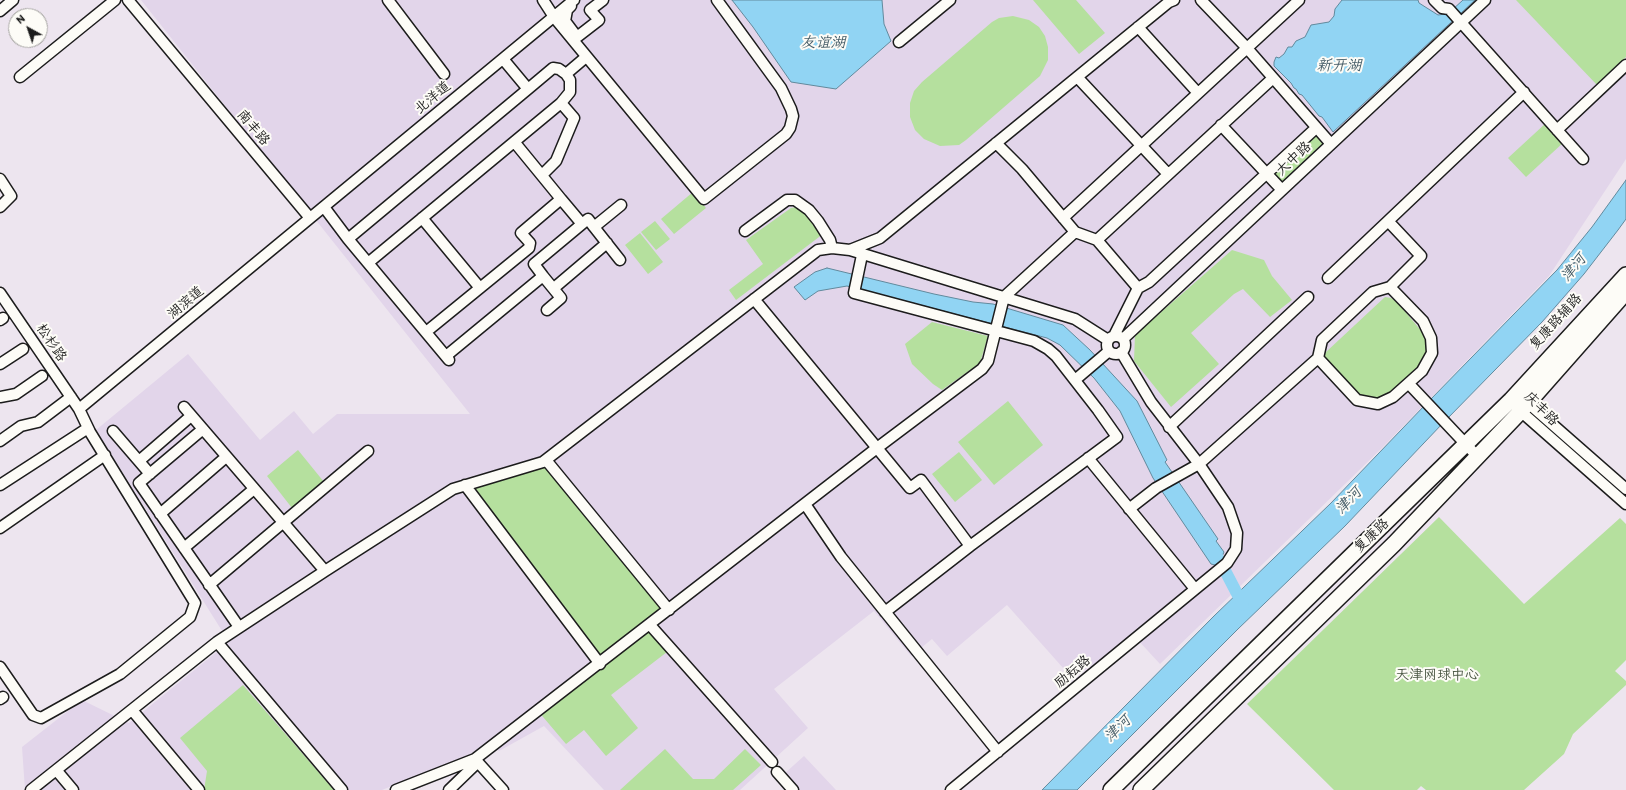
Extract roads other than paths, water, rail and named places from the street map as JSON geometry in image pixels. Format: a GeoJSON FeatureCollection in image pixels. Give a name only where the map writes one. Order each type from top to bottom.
{"type":"FeatureCollection","features":[{"type":"Feature","properties":{"kind":"highway","name":"复康路"},"geometry":{"type":"LineString","coordinates":[[1111,790],[1462,439],[1511,400],[1626,275]]}},
{"type":"Feature","properties":{"kind":"highway","name":"复康路"},"geometry":{"type":"LineString","coordinates":[[1141,790],[1394,544],[1524,408],[1626,292]]}},
{"type":"Feature","properties":{"kind":"street"},"geometry":{"type":"LineString","coordinates":[[0,11],[13,0]]}},
{"type":"Feature","properties":{"kind":"street"},"geometry":{"type":"LineString","coordinates":[[20,77],[115,0]]}},
{"type":"Feature","properties":{"kind":"street","name":"南丰路"},"geometry":{"type":"LineString","coordinates":[[123,0],[173,56]]}},
{"type":"Feature","properties":{"kind":"street","name":"南丰路"},"geometry":{"type":"LineString","coordinates":[[128,0],[173,56],[310,218]]}},
{"type":"Feature","properties":{"kind":"street"},"geometry":{"type":"LineString","coordinates":[[388,0],[444,74]]}},
{"type":"Feature","properties":{"kind":"street"},"geometry":{"type":"LineString","coordinates":[[542,0],[586,57],[704,199],[786,134],[790,128],[793,116],[781,88],[717,0]]}},
{"type":"Feature","properties":{"kind":"street","name":"北洋道"},"geometry":{"type":"LineString","coordinates":[[310,218],[574,0]]}},
{"type":"Feature","properties":{"kind":"street"},"geometry":{"type":"LineString","coordinates":[[578,0],[567,10],[565,21],[577,37],[599,20],[590,10],[603,0]]}},
{"type":"Feature","properties":{"kind":"street"},"geometry":{"type":"LineString","coordinates":[[899,42],[950,0]]}},
{"type":"Feature","properties":{"kind":"street"},"geometry":{"type":"LineString","coordinates":[[850,250],[880,238],[1078,78],[1138,27],[1169,2],[1174,0]]}},
{"type":"Feature","properties":{"kind":"street"},"geometry":{"type":"LineString","coordinates":[[1201,0],[1246,47],[1272,79],[1331,144]]}},
{"type":"Feature","properties":{"kind":"street"},"geometry":{"type":"LineString","coordinates":[[1063,218],[1197,92],[1299,0]]}},
{"type":"Feature","properties":{"kind":"street"},"geometry":{"type":"LineString","coordinates":[[1434,0],[1442,8],[1449,9],[1460,20],[1583,159]]}},
{"type":"Feature","properties":{"kind":"street","name":"大中路"},"geometry":{"type":"LineString","coordinates":[[1115,338],[1282,190],[1460,20],[1485,0]]}},
{"type":"Feature","properties":{"kind":"street"},"geometry":{"type":"LineString","coordinates":[[1138,27],[1197,92]]}},
{"type":"Feature","properties":{"kind":"street"},"geometry":{"type":"LineString","coordinates":[[566,74],[586,57]]}},
{"type":"Feature","properties":{"kind":"street"},"geometry":{"type":"LineString","coordinates":[[503,59],[528,89]]}},
{"type":"Feature","properties":{"kind":"street"},"geometry":{"type":"LineString","coordinates":[[1557,130],[1626,65]]}},
{"type":"Feature","properties":{"kind":"street"},"geometry":{"type":"LineString","coordinates":[[348,239],[553,68],[559,69],[566,74],[570,80],[570,92],[561,103],[368,263]]}},
{"type":"Feature","properties":{"kind":"street"},"geometry":{"type":"LineString","coordinates":[[1078,78],[1168,174]]}},
{"type":"Feature","properties":{"kind":"street"},"geometry":{"type":"LineString","coordinates":[[1097,240],[1272,79]]}},
{"type":"Feature","properties":{"kind":"street"},"geometry":{"type":"LineString","coordinates":[[1328,278],[1524,92]]}},
{"type":"Feature","properties":{"kind":"street"},"geometry":{"type":"LineString","coordinates":[[542,175],[556,162],[574,118],[561,103]]}},
{"type":"Feature","properties":{"kind":"street"},"geometry":{"type":"LineString","coordinates":[[1221,126],[1282,190]]}},
{"type":"Feature","properties":{"kind":"street"},"geometry":{"type":"LineString","coordinates":[[31,790],[57,771],[217,642],[325,571],[453,490],[546,460],[818,250],[832,248],[850,250],[862,255],[1075,319],[1115,338],[1124,347],[1121,352],[1114,354],[1106,347],[1115,338],[1138,288],[1148,282],[1316,128]]}},
{"type":"Feature","properties":{"kind":"street"},"geometry":{"type":"LineString","coordinates":[[996,143],[1022,169],[1075,232],[1097,240],[1138,288]]}},
{"type":"Feature","properties":{"kind":"street"},"geometry":{"type":"LineString","coordinates":[[516,144],[582,224]]}},
{"type":"Feature","properties":{"kind":"street"},"geometry":{"type":"LineString","coordinates":[[0,179],[11,196],[0,207]]}},
{"type":"Feature","properties":{"kind":"street"},"geometry":{"type":"LineString","coordinates":[[426,332],[529,248],[530,243],[521,233],[561,199]]}},
{"type":"Feature","properties":{"kind":"street"},"geometry":{"type":"LineString","coordinates":[[744,231],[788,200],[795,200],[809,210],[818,221],[830,240],[832,248]]}},
{"type":"Feature","properties":{"kind":"street"},"geometry":{"type":"LineString","coordinates":[[594,227],[621,205]]}},
{"type":"Feature","properties":{"kind":"street"},"geometry":{"type":"LineString","coordinates":[[324,207],[348,239],[448,358],[543,276]]}},
{"type":"Feature","properties":{"kind":"street","name":"湖滨道"},"geometry":{"type":"LineString","coordinates":[[79,409],[310,218]]}},
{"type":"Feature","properties":{"kind":"street"},"geometry":{"type":"LineString","coordinates":[[422,218],[480,288]]}},
{"type":"Feature","properties":{"kind":"street"},"geometry":{"type":"LineString","coordinates":[[534,264],[588,219],[620,260]]}},
{"type":"Feature","properties":{"kind":"street"},"geometry":{"type":"LineString","coordinates":[[1129,509],[1156,488],[1199,464],[1318,358],[1322,340],[1373,292],[1390,286],[1421,256],[1388,220]]}},
{"type":"Feature","properties":{"kind":"street"},"geometry":{"type":"LineString","coordinates":[[449,790],[477,761],[877,448],[982,369],[988,361],[1004,297],[1075,232]]}},
{"type":"Feature","properties":{"kind":"street"},"geometry":{"type":"LineString","coordinates":[[554,288],[607,243]]}},
{"type":"Feature","properties":{"kind":"street"},"geometry":{"type":"LineString","coordinates":[[524,252],[562,298],[547,310]]}},
{"type":"Feature","properties":{"kind":"street"},"geometry":{"type":"LineString","coordinates":[[862,255],[854,293],[1034,341],[1048,349],[1075,380],[1117,437],[970,546],[885,612]]}},
{"type":"Feature","properties":{"kind":"street","name":"复康路辅路"},"geometry":{"type":"LineString","coordinates":[[1511,400],[1530,372],[1626,266]]}},
{"type":"Feature","properties":{"kind":"street"},"geometry":{"type":"LineString","coordinates":[[1318,358],[1357,400],[1378,404],[1393,397],[1422,371],[1432,353],[1431,338],[1423,321],[1390,286]]}},
{"type":"Feature","properties":{"kind":"street","name":"松杉路"},"geometry":{"type":"LineString","coordinates":[[0,293],[79,409],[104,455],[195,603],[190,617],[120,674],[41,718],[33,715],[0,667]]}},
{"type":"Feature","properties":{"kind":"street"},"geometry":{"type":"LineString","coordinates":[[1169,427],[1308,297]]}},
{"type":"Feature","properties":{"kind":"street"},"geometry":{"type":"LineString","coordinates":[[754,299],[910,488],[921,480],[970,546]]}},
{"type":"Feature","properties":{"kind":"street"},"geometry":{"type":"LineString","coordinates":[[1611,310],[1626,300]]}},
{"type":"Feature","properties":{"kind":"street"},"geometry":{"type":"LineString","coordinates":[[0,364],[23,349]]}},
{"type":"Feature","properties":{"kind":"street"},"geometry":{"type":"LineString","coordinates":[[1075,380],[1109,351]]}},
{"type":"Feature","properties":{"kind":"street"},"geometry":{"type":"LineString","coordinates":[[1121,352],[1151,402],[1199,464]]}},
{"type":"Feature","properties":{"kind":"street"},"geometry":{"type":"LineString","coordinates":[[0,397],[16,394],[42,376]]}},
{"type":"Feature","properties":{"kind":"street"},"geometry":{"type":"LineString","coordinates":[[1409,384],[1477,456]]}},
{"type":"Feature","properties":{"kind":"street"},"geometry":{"type":"LineString","coordinates":[[0,441],[21,426],[38,422],[71,397]]}},
{"type":"Feature","properties":{"kind":"street","name":"庆丰路"},"geometry":{"type":"LineString","coordinates":[[1511,400],[1524,408],[1626,489]]}},
{"type":"Feature","properties":{"kind":"street"},"geometry":{"type":"LineString","coordinates":[[184,407],[325,571]]}},
{"type":"Feature","properties":{"kind":"street","name":"庆丰路"},"geometry":{"type":"LineString","coordinates":[[1524,408],[1626,504]]}},
{"type":"Feature","properties":{"kind":"street"},"geometry":{"type":"LineString","coordinates":[[139,461],[192,416]]}},
{"type":"Feature","properties":{"kind":"street"},"geometry":{"type":"LineString","coordinates":[[0,485],[88,428]]}},
{"type":"Feature","properties":{"kind":"street"},"geometry":{"type":"LineString","coordinates":[[203,429],[139,483],[239,627]]}},
{"type":"Feature","properties":{"kind":"street"},"geometry":{"type":"LineString","coordinates":[[113,431],[150,474]]}},
{"type":"Feature","properties":{"kind":"street"},"geometry":{"type":"LineString","coordinates":[[209,585],[368,451]]}},
{"type":"Feature","properties":{"kind":"street"},"geometry":{"type":"LineString","coordinates":[[0,528],[104,455]]}},
{"type":"Feature","properties":{"kind":"street"},"geometry":{"type":"LineString","coordinates":[[160,514],[226,457]]}},
{"type":"Feature","properties":{"kind":"street"},"geometry":{"type":"LineString","coordinates":[[1088,458],[1195,589]]}},
{"type":"Feature","properties":{"kind":"street"},"geometry":{"type":"LineString","coordinates":[[546,460],[669,610]]}},
{"type":"Feature","properties":{"kind":"street","name":"励耘路"},"geometry":{"type":"LineString","coordinates":[[951,790],[1227,563],[1236,549],[1237,533],[1234,520],[1228,507],[1199,464]]}},
{"type":"Feature","properties":{"kind":"street"},"geometry":{"type":"LineString","coordinates":[[465,485],[600,664]]}},
{"type":"Feature","properties":{"kind":"street"},"geometry":{"type":"LineString","coordinates":[[184,548],[254,489]]}},
{"type":"Feature","properties":{"kind":"street"},"geometry":{"type":"LineString","coordinates":[[805,504],[841,557],[998,752]]}},
{"type":"Feature","properties":{"kind":"street"},"geometry":{"type":"LineString","coordinates":[[650,625],[772,762]]}},
{"type":"Feature","properties":{"kind":"street"},"geometry":{"type":"LineString","coordinates":[[217,642],[342,790]]}},
{"type":"Feature","properties":{"kind":"street"},"geometry":{"type":"LineString","coordinates":[[132,710],[199,790]]}},
{"type":"Feature","properties":{"kind":"street"},"geometry":{"type":"LineString","coordinates":[[396,790],[477,761]]}},
{"type":"Feature","properties":{"kind":"street"},"geometry":{"type":"LineString","coordinates":[[477,761],[503,790]]}},
{"type":"Feature","properties":{"kind":"street"},"geometry":{"type":"LineString","coordinates":[[57,771],[73,790]]}},
{"type":"Feature","properties":{"kind":"street"},"geometry":{"type":"LineString","coordinates":[[777,772],[793,790]]}},
{"type":"Feature","properties":{"kind":"water","name":"友谊湖"},"geometry":{"type":"Polygon","coordinates":[[[732,0],[882,0],[884,24],[891,41],[836,89],[791,82],[753,27],[732,0]]]}},
{"type":"Feature","properties":{"kind":"water","name":"新开湖"},"geometry":{"type":"Polygon","coordinates":[[[1342,0],[1418,0],[1419,3],[1438,15],[1445,14],[1452,10],[1463,0],[1475,0],[1333,132],[1322,117],[1319,116],[1302,95],[1299,94],[1291,83],[1274,66],[1274,62],[1276,57],[1279,58],[1284,54],[1288,47],[1292,47],[1296,41],[1305,37],[1311,25],[1329,22],[1334,16],[1335,9],[1342,0]]]}},
{"type":"Feature","properties":{"kind":"water","name":"津河"},"geometry":{"type":"Polygon","coordinates":[[[1626,180],[1626,219],[1618,230],[1584,274],[1542,322],[1446,420],[1429,401],[1557,270],[1592,227],[1626,180]]]}},
{"type":"Feature","properties":{"kind":"water"},"geometry":{"type":"Polygon","coordinates":[[[827,268],[934,294],[973,302],[993,304],[1063,325],[1090,350],[1137,401],[1167,460],[1165,462],[1218,539],[1216,541],[1224,552],[1220,561],[1215,565],[1211,564],[1153,478],[1120,411],[1094,378],[1060,345],[1047,338],[847,286],[818,291],[805,300],[794,287],[815,272],[827,268]]]}},
{"type":"Feature","properties":{"kind":"water","name":"津河"},"geometry":{"type":"Polygon","coordinates":[[[1426,404],[1443,423],[1345,526],[1238,629],[1077,790],[1042,790],[1214,616],[1331,503],[1426,404]]]}},
{"type":"Feature","properties":{"kind":"waterway"},"geometry":{"type":"LineString","coordinates":[[1210,547],[1220,561],[1243,605]]}},
{"type":"Feature","properties":{"kind":"park label","name":"天津网球中心"},"geometry":{"type":"Point","coordinates":[1437,675]}}]}
